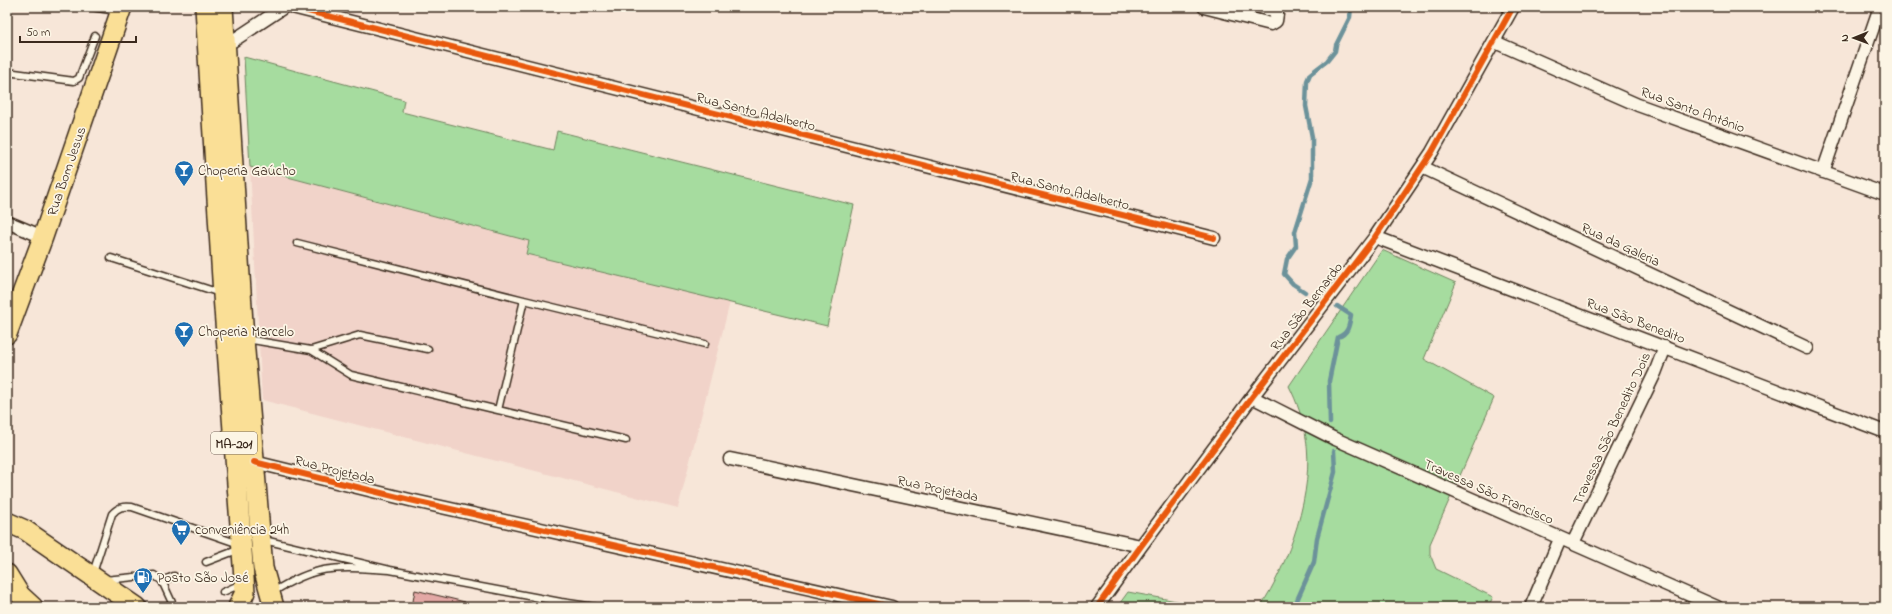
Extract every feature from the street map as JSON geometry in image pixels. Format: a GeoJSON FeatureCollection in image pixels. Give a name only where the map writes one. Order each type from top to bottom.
{"type":"FeatureCollection","features":[{"type":"Feature","properties":{"kind":"main road","name":"MA-201"},"geometry":{"type":"LineString","coordinates":[[205,7],[223,295],[242,546],[243,594]]}},
{"type":"Feature","properties":{"kind":"main road","name":"MA-201"},"geometry":{"type":"LineString","coordinates":[[223,7],[244,339],[260,539],[263,568],[272,600]]}},
{"type":"Feature","properties":{"kind":"main road","name":"Rua Bom Jesus"},"geometry":{"type":"LineString","coordinates":[[7,334],[43,237],[122,10]]}},
{"type":"Feature","properties":{"kind":"main road"},"geometry":{"type":"LineString","coordinates":[[7,522],[25,530],[94,579],[137,607]]}},
{"type":"Feature","properties":{"kind":"main road"},"geometry":{"type":"LineString","coordinates":[[7,574],[20,595],[33,607]]}},
{"type":"Feature","properties":{"kind":"street"},"geometry":{"type":"LineString","coordinates":[[225,46],[284,7]]}},
{"type":"Feature","properties":{"kind":"street","name":"Rua Santo Adalberto"},"geometry":{"type":"LineString","coordinates":[[292,7],[1214,238]]}},
{"type":"Feature","properties":{"kind":"street"},"geometry":{"type":"LineString","coordinates":[[1204,7],[1271,24],[1276,21],[1277,14],[1275,12],[1260,7]]}},
{"type":"Feature","properties":{"kind":"street","name":"Rua São Bernardo"},"geometry":{"type":"LineString","coordinates":[[1097,607],[1140,546],[1375,237],[1422,167],[1514,7]]}},
{"type":"Feature","properties":{"kind":"street"},"geometry":{"type":"LineString","coordinates":[[1823,172],[1880,7]]}},
{"type":"Feature","properties":{"kind":"street","name":"Rua Santo Antônio"},"geometry":{"type":"LineString","coordinates":[[1495,42],[1638,105],[1885,194]]}},
{"type":"Feature","properties":{"kind":"street","name":"Rua da Galeria"},"geometry":{"type":"LineString","coordinates":[[1422,167],[1807,348]]}},
{"type":"Feature","properties":{"kind":"street"},"geometry":{"type":"LineString","coordinates":[[7,222],[43,237]]}},
{"type":"Feature","properties":{"kind":"street","name":"Rua São Benedito"},"geometry":{"type":"LineString","coordinates":[[1375,237],[1885,432]]}},
{"type":"Feature","properties":{"kind":"street","name":"Travessa São Benedito Dois"},"geometry":{"type":"LineString","coordinates":[[1573,543],[1655,373],[1664,347]]}},
{"type":"Feature","properties":{"kind":"street","name":"Travessa São Francisco"},"geometry":{"type":"LineString","coordinates":[[1252,397],[1333,438],[1717,607]]}},
{"type":"Feature","properties":{"kind":"street","name":"Rua Projetada"},"geometry":{"type":"LineString","coordinates":[[730,460],[1140,546]]}},
{"type":"Feature","properties":{"kind":"street","name":"Rua Projetada"},"geometry":{"type":"LineString","coordinates":[[254,462],[410,500],[892,607]]}},
{"type":"Feature","properties":{"kind":"street"},"geometry":{"type":"LineString","coordinates":[[1531,607],[1560,539]]}},
{"type":"Feature","properties":{"kind":"lane"},"geometry":{"type":"LineString","coordinates":[[91,7],[122,10]]}},
{"type":"Feature","properties":{"kind":"lane"},"geometry":{"type":"LineString","coordinates":[[7,72],[74,81],[79,78],[95,36]]}},
{"type":"Feature","properties":{"kind":"lane"},"geometry":{"type":"LineString","coordinates":[[297,243],[705,344]]}},
{"type":"Feature","properties":{"kind":"lane"},"geometry":{"type":"LineString","coordinates":[[111,258],[223,295]]}},
{"type":"Feature","properties":{"kind":"lane"},"geometry":{"type":"LineString","coordinates":[[498,410],[524,300]]}},
{"type":"Feature","properties":{"kind":"lane"},"geometry":{"type":"LineString","coordinates":[[311,350],[360,335],[428,349]]}},
{"type":"Feature","properties":{"kind":"lane"},"geometry":{"type":"LineString","coordinates":[[244,339],[311,350],[351,375],[626,440]]}},
{"type":"Feature","properties":{"kind":"lane"},"geometry":{"type":"LineString","coordinates":[[174,607],[162,581],[154,575],[94,579],[112,514],[118,508],[124,506],[132,507],[242,546]]}},
{"type":"Feature","properties":{"kind":"lane"},"geometry":{"type":"LineString","coordinates":[[260,539],[390,570],[546,600],[595,607]]}},
{"type":"Feature","properties":{"kind":"lane"},"geometry":{"type":"LineString","coordinates":[[206,562],[242,546]]}},
{"type":"Feature","properties":{"kind":"lane"},"geometry":{"type":"LineString","coordinates":[[272,600],[291,580],[313,571],[342,567],[390,570]]}},
{"type":"Feature","properties":{"kind":"lane"},"geometry":{"type":"LineString","coordinates":[[162,581],[174,576]]}},
{"type":"Feature","properties":{"kind":"lane"},"geometry":{"type":"LineString","coordinates":[[223,592],[243,594]]}},
{"type":"Feature","properties":{"kind":"shaded area"},"geometry":{"type":"Polygon","coordinates":[[[250,167],[529,241],[526,254],[730,302],[678,508],[262,400],[250,167]]]}},
{"type":"Feature","properties":{"kind":"green space"},"geometry":{"type":"Polygon","coordinates":[[[244,57],[404,100],[402,112],[553,150],[557,131],[854,205],[827,326],[526,254],[529,241],[250,167],[244,57]]]}},
{"type":"Feature","properties":{"kind":"green space"},"geometry":{"type":"Polygon","coordinates":[[[1382,250],[1456,283],[1424,359],[1494,398],[1430,544],[1430,554],[1436,569],[1493,597],[1488,607],[1260,607],[1271,590],[1290,548],[1303,503],[1307,480],[1308,458],[1305,431],[1295,398],[1289,386],[1382,250]]]}},
{"type":"Feature","properties":{"kind":"green space"},"geometry":{"type":"Polygon","coordinates":[[[1128,592],[1209,607],[1117,607],[1128,592]]]}},
{"type":"Feature","properties":{"kind":"building"},"geometry":{"type":"Polygon","coordinates":[[[415,590],[465,602],[464,607],[412,607],[415,590]]]}},
{"type":"Feature","properties":{"kind":"waterway"},"geometry":{"type":"LineString","coordinates":[[1305,292],[1293,284],[1284,274],[1287,259],[1296,246],[1295,232],[1312,178],[1312,137],[1306,106],[1307,81],[1310,74],[1327,61],[1335,51],[1336,45],[1350,17],[1351,7]]}},
{"type":"Feature","properties":{"kind":"waterway"},"geometry":{"type":"LineString","coordinates":[[1330,423],[1329,381],[1338,337],[1346,331],[1351,315],[1337,306]]}},
{"type":"Feature","properties":{"kind":"waterway"},"geometry":{"type":"LineString","coordinates":[[1294,607],[1314,562],[1317,538],[1335,472],[1334,451]]}},
{"type":"Feature","properties":{"kind":"cycle path"},"geometry":{"type":"LineString","coordinates":[[292,7],[1214,238]]}},
{"type":"Feature","properties":{"kind":"cycle path"},"geometry":{"type":"LineString","coordinates":[[1097,607],[1252,397],[1375,237],[1432,152],[1513,7]]}},
{"type":"Feature","properties":{"kind":"cycle path"},"geometry":{"type":"LineString","coordinates":[[254,462],[410,500],[892,607]]}},
{"type":"Feature","properties":{"kind":"place","name":"Choperia Gaúcho"},"geometry":{"type":"Point","coordinates":[184,187]}},
{"type":"Feature","properties":{"kind":"place","name":"Choperia Marcelo"},"geometry":{"type":"Point","coordinates":[184,348]}},
{"type":"Feature","properties":{"kind":"place","name":"conveniência 24h"},"geometry":{"type":"Point","coordinates":[181,546]}},
{"type":"Feature","properties":{"kind":"place","name":"Posto São José"},"geometry":{"type":"Point","coordinates":[143,594]}}]}
